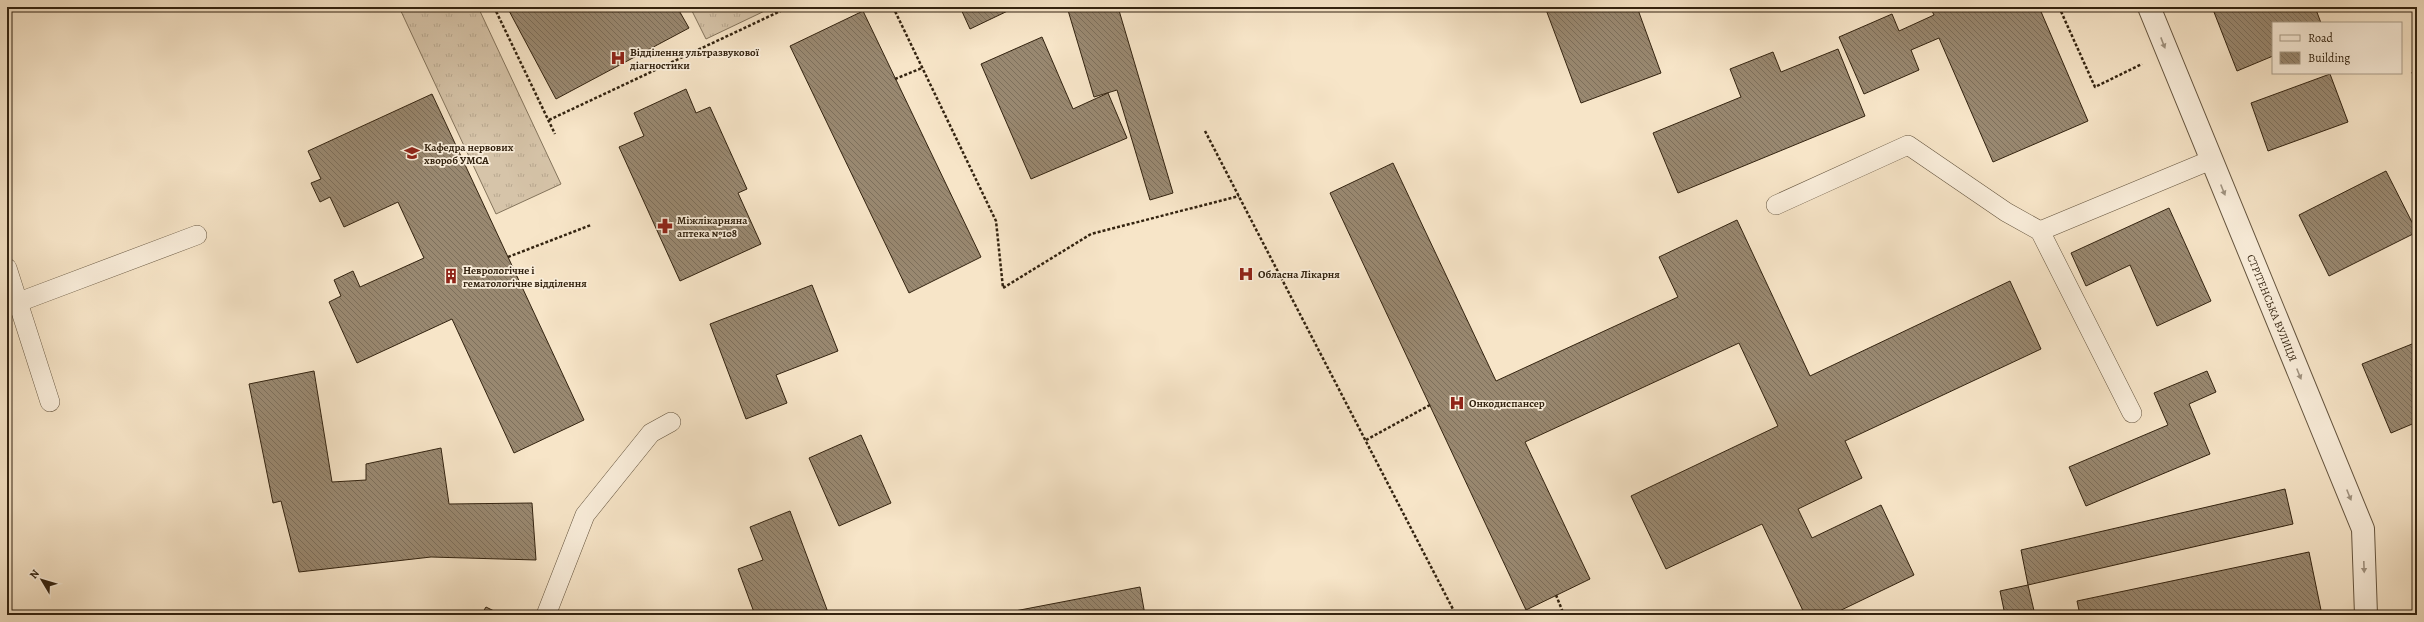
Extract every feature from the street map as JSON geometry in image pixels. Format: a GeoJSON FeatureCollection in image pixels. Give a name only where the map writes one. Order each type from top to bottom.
{"type":"FeatureCollection","features":[{"type":"Feature","properties":{"kind":"street","name":"СТРІТЕНСЬКА ВУЛИЦЯ"},"geometry":{"type":"LineString","coordinates":[[2149,7],[2166,53],[2363,528],[2366,615]]}},
{"type":"Feature","properties":{"kind":"lane"},"geometry":{"type":"LineString","coordinates":[[1776,205],[1908,145],[2006,212],[2040,231],[2132,413]]}},
{"type":"Feature","properties":{"kind":"lane"},"geometry":{"type":"LineString","coordinates":[[2040,231],[2211,160]]}},
{"type":"Feature","properties":{"kind":"lane"},"geometry":{"type":"LineString","coordinates":[[19,302],[197,236]]}},
{"type":"Feature","properties":{"kind":"lane"},"geometry":{"type":"LineString","coordinates":[[7,268],[50,402]]}},
{"type":"Feature","properties":{"kind":"lane"},"geometry":{"type":"LineString","coordinates":[[546,615],[585,515],[651,433],[671,422]]}},
{"type":"Feature","properties":{"kind":"path"},"geometry":{"type":"LineString","coordinates":[[494,7],[555,134]]}},
{"type":"Feature","properties":{"kind":"path"},"geometry":{"type":"LineString","coordinates":[[549,120],[789,7]]}},
{"type":"Feature","properties":{"kind":"path"},"geometry":{"type":"LineString","coordinates":[[893,7],[996,221],[1003,288],[1091,234],[1239,196]]}},
{"type":"Feature","properties":{"kind":"path"},"geometry":{"type":"LineString","coordinates":[[2059,7],[2095,86],[2166,53]]}},
{"type":"Feature","properties":{"kind":"path"},"geometry":{"type":"LineString","coordinates":[[895,79],[922,68]]}},
{"type":"Feature","properties":{"kind":"path"},"geometry":{"type":"LineString","coordinates":[[1205,131],[1456,615]]}},
{"type":"Feature","properties":{"kind":"path"},"geometry":{"type":"LineString","coordinates":[[508,257],[591,225]]}},
{"type":"Feature","properties":{"kind":"path"},"geometry":{"type":"LineString","coordinates":[[1366,440],[1430,405]]}},
{"type":"Feature","properties":{"kind":"path"},"geometry":{"type":"LineString","coordinates":[[1556,595],[1564,615]]}},
{"type":"Feature","properties":{"kind":"green space"},"geometry":{"type":"Polygon","coordinates":[[[399,7],[478,7],[561,184],[496,214],[399,7]]]}},
{"type":"Feature","properties":{"kind":"green space"},"geometry":{"type":"Polygon","coordinates":[[[690,7],[773,7],[706,39],[690,7]]]}},
{"type":"Feature","properties":{"kind":"building"},"geometry":{"type":"Polygon","coordinates":[[[507,7],[677,7],[689,28],[556,99],[507,7]]]}},
{"type":"Feature","properties":{"kind":"building"},"geometry":{"type":"Polygon","coordinates":[[[960,7],[1016,7],[970,29],[960,7]]]}},
{"type":"Feature","properties":{"kind":"building"},"geometry":{"type":"Polygon","coordinates":[[[1067,7],[1118,7],[1173,193],[1150,200],[1117,90],[1094,97],[1067,7]]]}},
{"type":"Feature","properties":{"kind":"building"},"geometry":{"type":"Polygon","coordinates":[[[1545,7],[1637,7],[1661,73],[1581,103],[1545,7]]]}},
{"type":"Feature","properties":{"kind":"building"},"geometry":{"type":"Polygon","coordinates":[[[1930,7],[2039,7],[2088,121],[1993,162],[1939,38],[1911,50],[1919,70],[1864,94],[1839,37],[1892,14],[1899,31],[1934,15],[1930,7]]]}},
{"type":"Feature","properties":{"kind":"building"},"geometry":{"type":"Polygon","coordinates":[[[2212,7],[2315,7],[2321,22],[2272,22],[2272,56],[2237,71],[2212,7]]]}},
{"type":"Feature","properties":{"kind":"building"},"geometry":{"type":"Polygon","coordinates":[[[863,11],[981,257],[909,293],[790,46],[863,11]]]}},
{"type":"Feature","properties":{"kind":"building"},"geometry":{"type":"Polygon","coordinates":[[[1042,37],[1073,109],[1108,93],[1127,138],[1031,179],[981,64],[1042,37]]]}},
{"type":"Feature","properties":{"kind":"building"},"geometry":{"type":"Polygon","coordinates":[[[1838,49],[1865,116],[1678,193],[1653,133],[1741,97],[1730,69],[1773,52],[1781,72],[1838,49]]]}},
{"type":"Feature","properties":{"kind":"building"},"geometry":{"type":"Polygon","coordinates":[[[2417,71],[2417,96],[2412,72],[2417,71]]]}},
{"type":"Feature","properties":{"kind":"building"},"geometry":{"type":"Polygon","coordinates":[[[2330,74],[2348,122],[2268,151],[2251,103],[2330,74]]]}},
{"type":"Feature","properties":{"kind":"building"},"geometry":{"type":"Polygon","coordinates":[[[686,89],[696,113],[710,107],[747,189],[738,193],[761,244],[680,281],[619,147],[644,136],[634,113],[686,89]]]}},
{"type":"Feature","properties":{"kind":"building","name":"Неврологічне і гематологічне відділення"},"geometry":{"type":"Polygon","coordinates":[[[432,94],[584,420],[514,453],[452,319],[357,363],[329,302],[341,296],[334,280],[353,271],[360,287],[424,258],[398,202],[344,227],[330,197],[320,202],[311,183],[321,179],[308,151],[432,94]]]}},
{"type":"Feature","properties":{"kind":"building"},"geometry":{"type":"Polygon","coordinates":[[[1393,163],[1496,381],[1678,297],[1659,257],[1737,220],[1810,376],[2010,281],[2041,349],[1845,441],[1862,478],[1798,509],[1812,538],[1881,505],[1914,575],[1831,615],[1805,615],[1762,524],[1666,569],[1631,496],[1778,426],[1739,343],[1525,442],[1590,579],[1526,610],[1330,193],[1393,163]]]}},
{"type":"Feature","properties":{"kind":"building"},"geometry":{"type":"Polygon","coordinates":[[[2386,171],[2417,232],[2329,276],[2299,215],[2386,171]]]}},
{"type":"Feature","properties":{"kind":"building"},"geometry":{"type":"Polygon","coordinates":[[[2169,208],[2211,301],[2157,326],[2130,265],[2086,286],[2071,253],[2169,208]]]}},
{"type":"Feature","properties":{"kind":"building"},"geometry":{"type":"Polygon","coordinates":[[[812,285],[838,351],[776,375],[787,403],[746,419],[710,324],[812,285]]]}},
{"type":"Feature","properties":{"kind":"building"},"geometry":{"type":"Polygon","coordinates":[[[2417,342],[2417,422],[2391,433],[2362,364],[2417,342]]]}},
{"type":"Feature","properties":{"kind":"building"},"geometry":{"type":"Polygon","coordinates":[[[314,371],[332,482],[366,480],[366,464],[441,448],[449,504],[532,503],[536,560],[431,557],[299,572],[281,501],[273,503],[249,384],[314,371]]]}},
{"type":"Feature","properties":{"kind":"building"},"geometry":{"type":"Polygon","coordinates":[[[2207,371],[2216,392],[2189,404],[2210,454],[2086,506],[2069,467],[2168,425],[2154,393],[2207,371]]]}},
{"type":"Feature","properties":{"kind":"building"},"geometry":{"type":"Polygon","coordinates":[[[861,435],[891,503],[839,526],[809,458],[861,435]]]}},
{"type":"Feature","properties":{"kind":"building"},"geometry":{"type":"Polygon","coordinates":[[[2285,489],[2293,524],[2028,585],[2021,550],[2285,489]]]}},
{"type":"Feature","properties":{"kind":"building"},"geometry":{"type":"Polygon","coordinates":[[[790,511],[829,615],[755,615],[738,569],[763,560],[750,527],[790,511]]]}},
{"type":"Feature","properties":{"kind":"building"},"geometry":{"type":"Polygon","coordinates":[[[2309,552],[2322,615],[2080,615],[2077,601],[2309,552]]]}},
{"type":"Feature","properties":{"kind":"building"},"geometry":{"type":"Polygon","coordinates":[[[2028,585],[2035,615],[2005,615],[2000,591],[2028,585]]]}},
{"type":"Feature","properties":{"kind":"building"},"geometry":{"type":"Polygon","coordinates":[[[1140,587],[1145,615],[994,615],[1140,587]]]}},
{"type":"Feature","properties":{"kind":"building"},"geometry":{"type":"Polygon","coordinates":[[[486,607],[502,615],[481,615],[486,607]]]}},
{"type":"Feature","properties":{"kind":"place","name":"Відділення ультразвукової діагностики"},"geometry":{"type":"Point","coordinates":[618,58]}},
{"type":"Feature","properties":{"kind":"place","name":"Кафедра нервових хвороб УМСА"},"geometry":{"type":"Point","coordinates":[412,153]}},
{"type":"Feature","properties":{"kind":"place","name":"Міжлікарняна аптека №108"},"geometry":{"type":"Point","coordinates":[665,226]}},
{"type":"Feature","properties":{"kind":"place","name":"Обласна Лікарня"},"geometry":{"type":"Point","coordinates":[1246,274]}},
{"type":"Feature","properties":{"kind":"place","name":"Неврологічне і гематологічне відділення"},"geometry":{"type":"Point","coordinates":[451,276]}},
{"type":"Feature","properties":{"kind":"place","name":"Онкодиспансер"},"geometry":{"type":"Point","coordinates":[1457,403]}}]}
